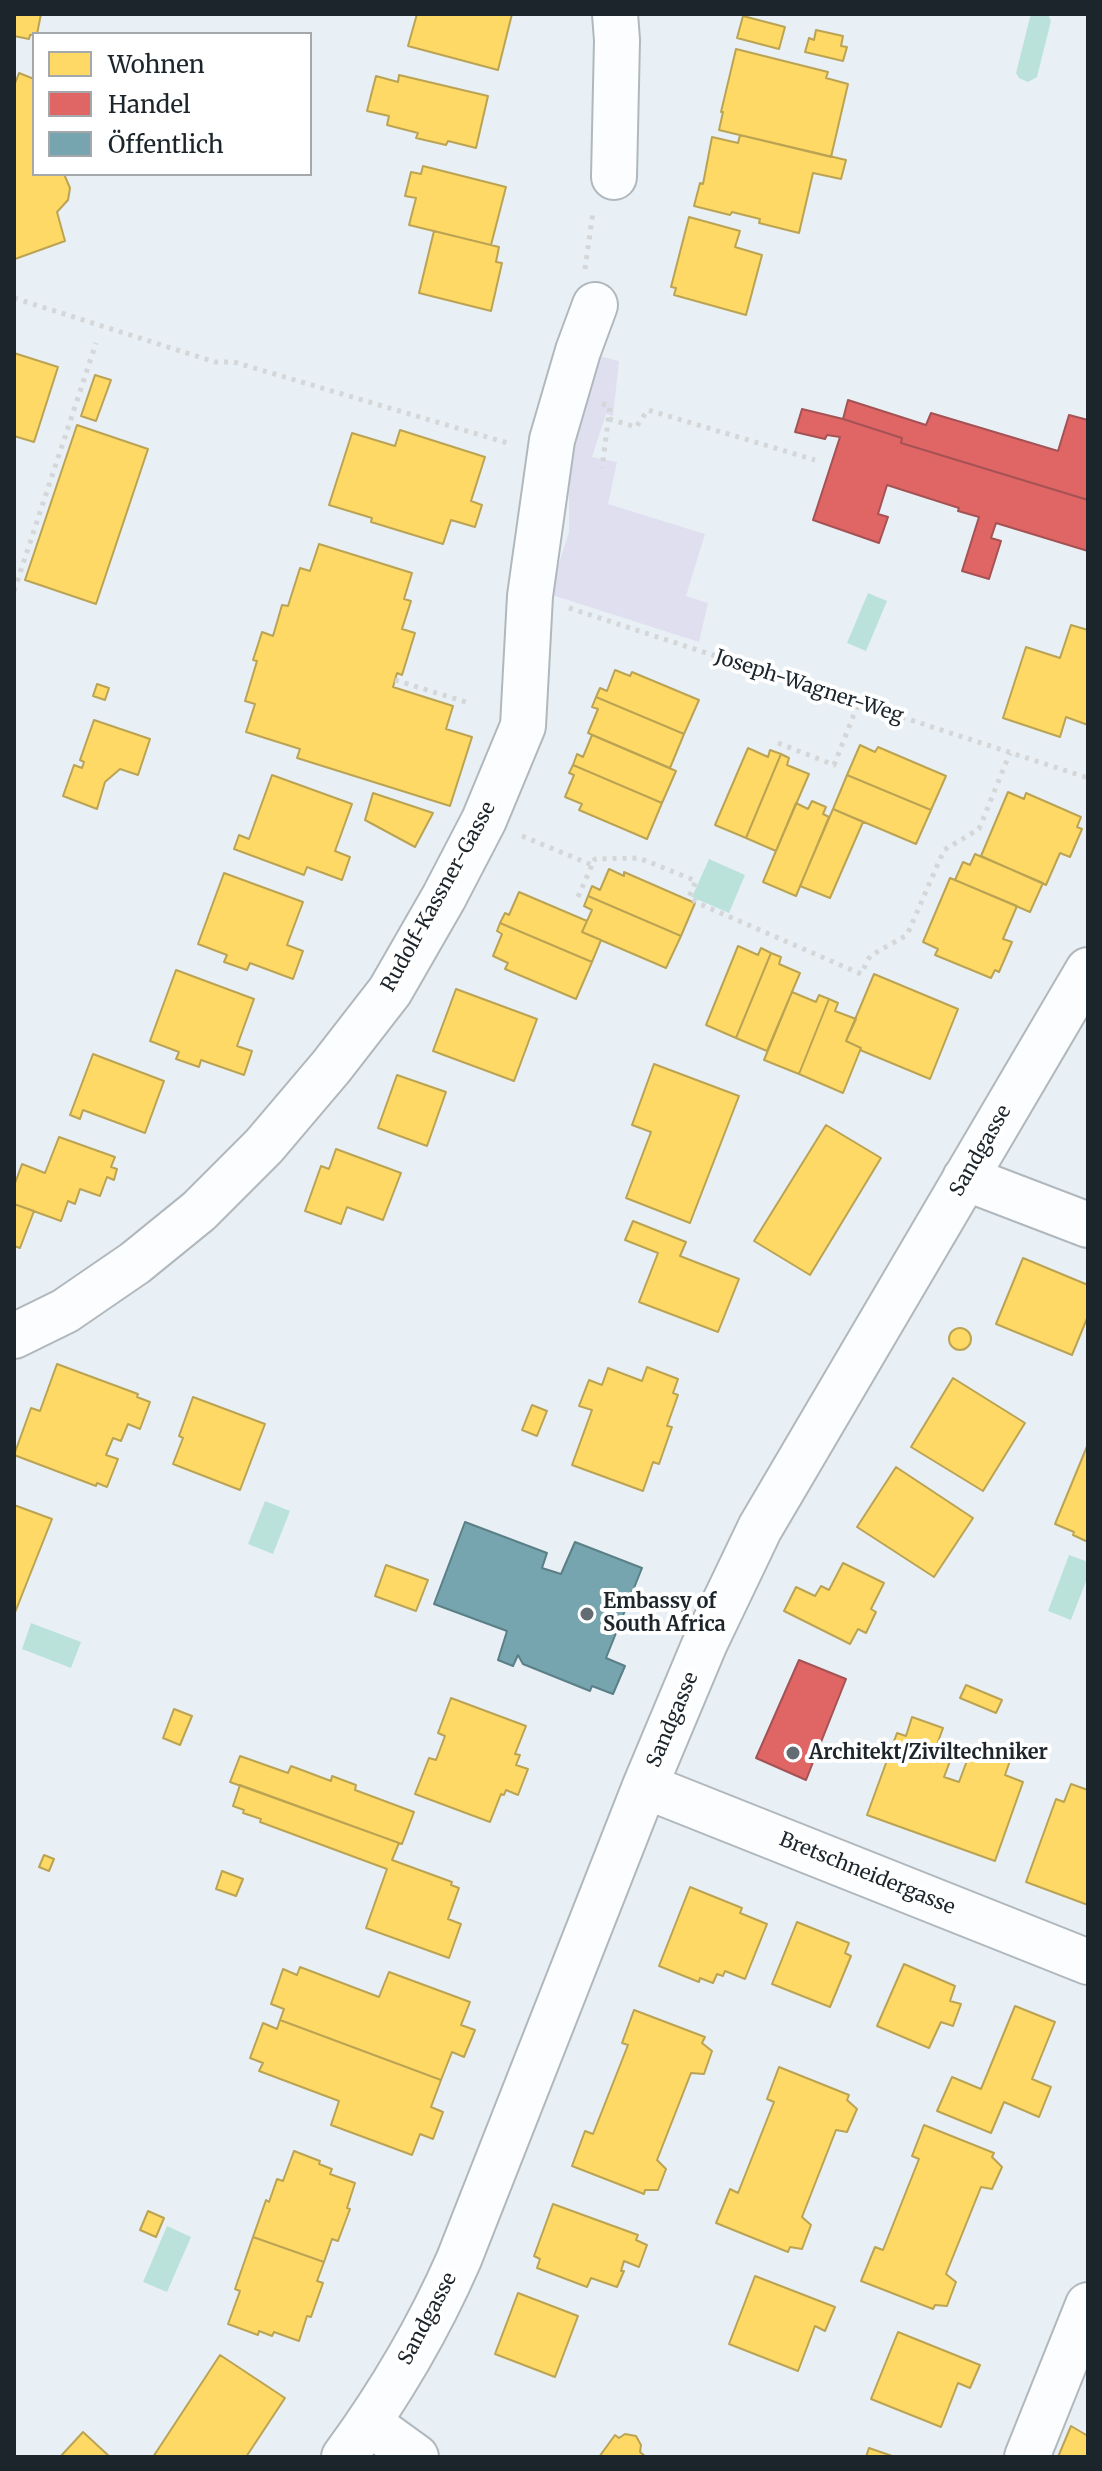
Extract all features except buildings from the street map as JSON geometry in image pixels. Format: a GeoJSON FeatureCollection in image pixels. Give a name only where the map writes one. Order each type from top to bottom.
{"type":"FeatureCollection","features":[{"type":"Feature","properties":{"kind":"street"},"geometry":{"type":"LineString","coordinates":[[614,177],[615,14]]}},
{"type":"Feature","properties":{"kind":"street","name":"Rudolf-Kassner-Gasse"},"geometry":{"type":"LineString","coordinates":[[14,1336],[65,1311],[135,1263],[199,1211],[264,1146],[390,991],[484,820],[523,726],[530,596],[552,440],[595,305]]}},
{"type":"Feature","properties":{"kind":"street","name":"Sandgasse"},"geometry":{"type":"LineString","coordinates":[[356,2440],[434,2317],[645,1786],[705,1643],[760,1528],[1088,970]]}},
{"type":"Feature","properties":{"kind":"street"},"geometry":{"type":"LineString","coordinates":[[965,1178],[1088,1225]]}},
{"type":"Feature","properties":{"kind":"street","name":"Bretschneidergasse"},"geometry":{"type":"LineString","coordinates":[[645,1786],[1088,1962]]}},
{"type":"Feature","properties":{"kind":"street"},"geometry":{"type":"LineString","coordinates":[[1027,2457],[1088,2305]]}},
{"type":"Feature","properties":{"kind":"street"},"geometry":{"type":"LineString","coordinates":[[356,2440],[416,2457]]}},
{"type":"Feature","properties":{"kind":"path"},"geometry":{"type":"LineString","coordinates":[[595,305],[585,269],[591,215],[614,177]]}},
{"type":"Feature","properties":{"kind":"path"},"geometry":{"type":"LineString","coordinates":[[14,298],[215,362],[234,362],[550,456]]}},
{"type":"Feature","properties":{"kind":"path"},"geometry":{"type":"LineString","coordinates":[[14,591],[96,343]]}},
{"type":"Feature","properties":{"kind":"path"},"geometry":{"type":"LineString","coordinates":[[609,419],[636,427],[648,410],[815,460]]}},
{"type":"Feature","properties":{"kind":"path","name":"Joseph-Wagner-Weg"},"geometry":{"type":"LineString","coordinates":[[530,596],[1088,778]]}},
{"type":"Feature","properties":{"kind":"path"},"geometry":{"type":"LineString","coordinates":[[395,680],[469,703]]}},
{"type":"Feature","properties":{"kind":"path"},"geometry":{"type":"LineString","coordinates":[[778,743],[834,765],[858,704]]}},
{"type":"Feature","properties":{"kind":"path"},"geometry":{"type":"LineString","coordinates":[[578,897],[595,859],[639,858],[696,881],[689,897],[700,904],[861,974],[870,956],[907,935],[944,850],[979,829],[1010,753]]}},
{"type":"Feature","properties":{"kind":"path"},"geometry":{"type":"LineString","coordinates":[[484,820],[592,865]]}},
{"type":"Feature","properties":{"kind":"shaded area"},"geometry":{"type":"Polygon","coordinates":[[[1033,14],[1048,14],[1051,21],[1037,77],[1028,82],[1016,73],[1033,14]]]}},
{"type":"Feature","properties":{"kind":"shaded area"},"geometry":{"type":"Polygon","coordinates":[[[591,354],[619,361],[613,416],[606,414],[592,457],[617,462],[608,504],[705,534],[686,596],[708,603],[699,642],[549,594],[569,532],[569,438],[591,354]]]}},
{"type":"Feature","properties":{"kind":"shaded area"},"geometry":{"type":"Polygon","coordinates":[[[868,593],[887,601],[866,651],[847,643],[868,593]]]}},
{"type":"Feature","properties":{"kind":"shaded area"},"geometry":{"type":"Polygon","coordinates":[[[709,859],[745,875],[729,913],[692,897],[709,859]]]}},
{"type":"Feature","properties":{"kind":"shaded area"},"geometry":{"type":"Polygon","coordinates":[[[265,1501],[290,1511],[273,1554],[248,1544],[265,1501]]]}},
{"type":"Feature","properties":{"kind":"shaded area"},"geometry":{"type":"Polygon","coordinates":[[[1069,1555],[1088,1562],[1088,1576],[1071,1620],[1048,1611],[1069,1555]]]}},
{"type":"Feature","properties":{"kind":"shaded area"},"geometry":{"type":"Polygon","coordinates":[[[31,1623],[81,1642],[71,1668],[22,1649],[31,1623]]]}},
{"type":"Feature","properties":{"kind":"shaded area"},"geometry":{"type":"Polygon","coordinates":[[[167,2226],[191,2237],[167,2292],[143,2282],[167,2226]]]}},
{"type":"Feature","properties":{"kind":"place","name":"Embassy of South Africa"},"geometry":{"type":"Point","coordinates":[587,1614]}},
{"type":"Feature","properties":{"kind":"place","name":"Architekt/Ziviltechniker"},"geometry":{"type":"Point","coordinates":[793,1753]}}]}
